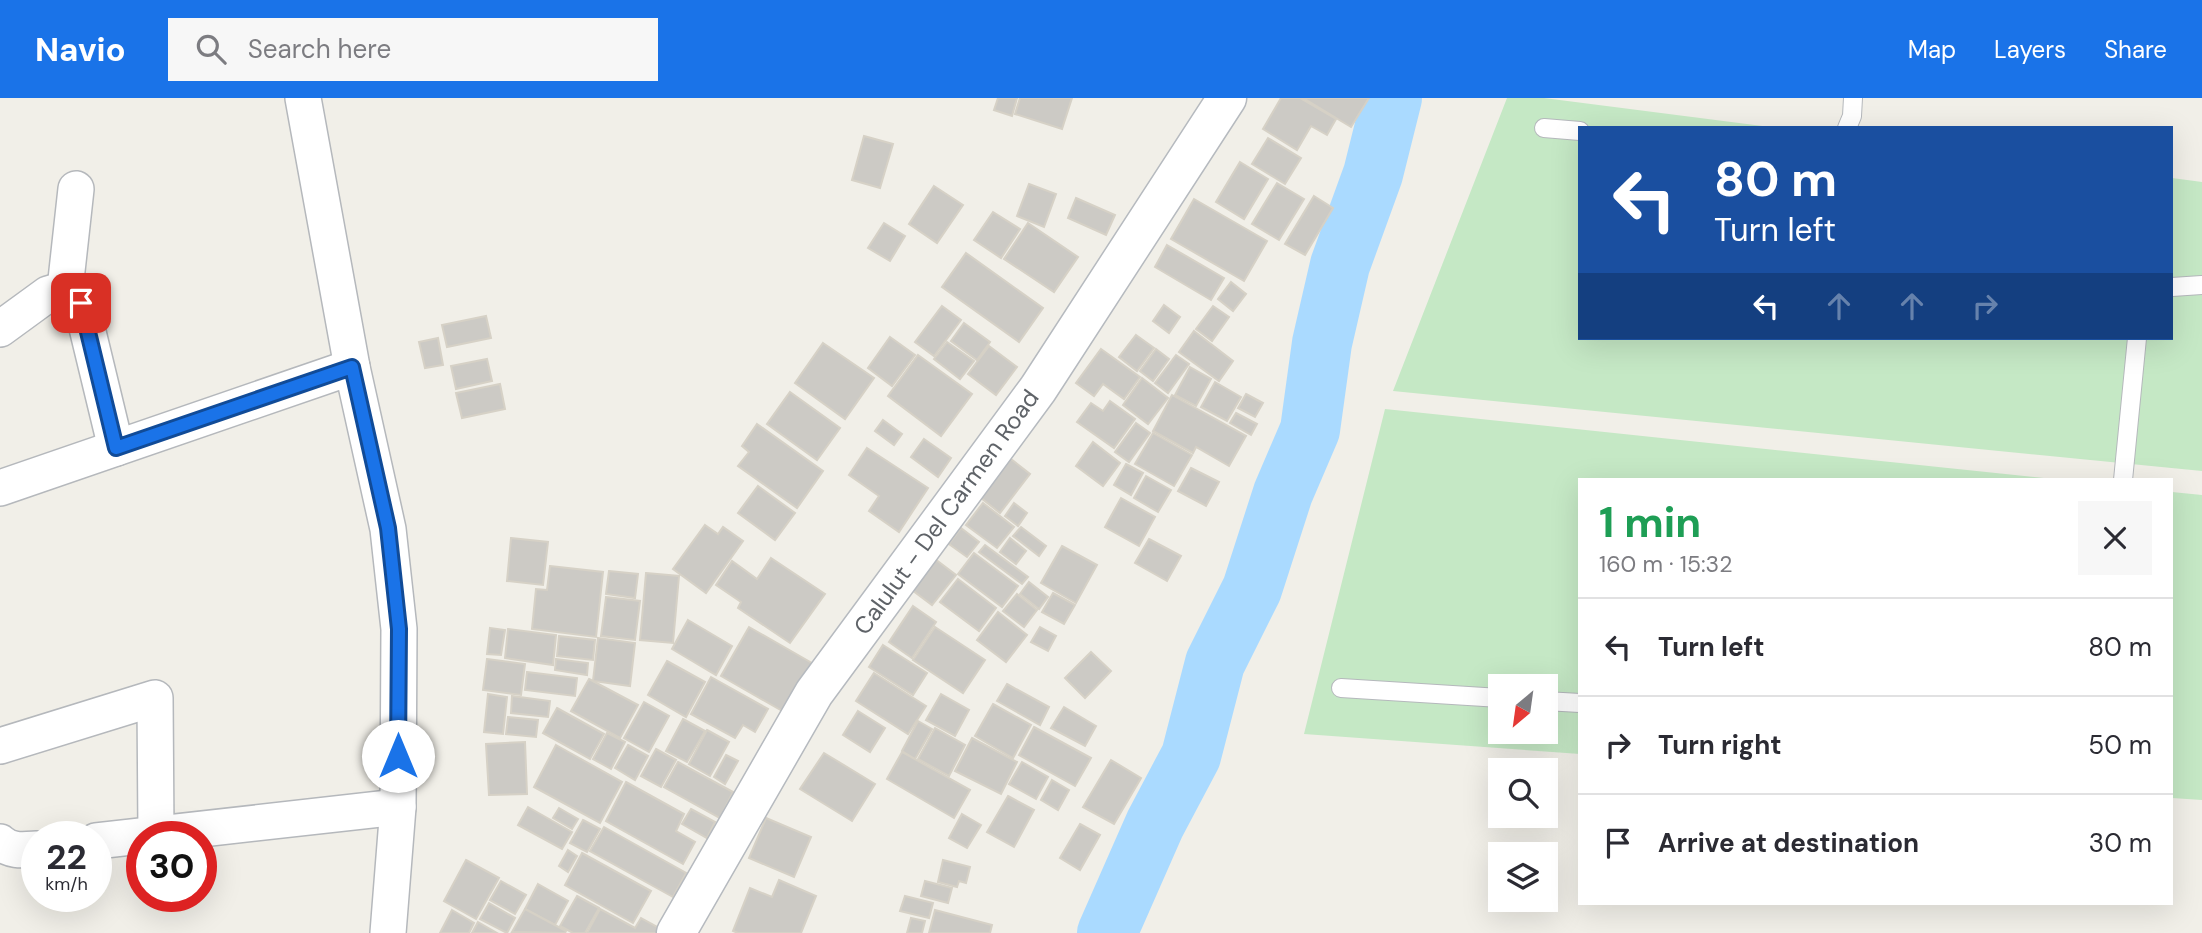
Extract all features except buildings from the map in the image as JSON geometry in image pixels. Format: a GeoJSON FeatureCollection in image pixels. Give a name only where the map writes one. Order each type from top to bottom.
{"type":"FeatureCollection","features":[{"type":"Feature","properties":{"kind":"main road","name":"Calulut - Del Carmen Road"},"geometry":{"type":"LineString","coordinates":[[677,933],[814,693],[1038,389],[1227,98]]}},
{"type":"Feature","properties":{"kind":"street"},"geometry":{"type":"LineString","coordinates":[[303,98],[352,367],[388,528],[399,629],[398,807],[388,933]]}},
{"type":"Feature","properties":{"kind":"street"},"geometry":{"type":"LineString","coordinates":[[65,289],[76,189]]}},
{"type":"Feature","properties":{"kind":"street"},"geometry":{"type":"LineString","coordinates":[[65,289],[81,303],[116,448]]}},
{"type":"Feature","properties":{"kind":"street"},"geometry":{"type":"LineString","coordinates":[[0,329],[48,294],[65,289]]}},
{"type":"Feature","properties":{"kind":"street"},"geometry":{"type":"LineString","coordinates":[[0,488],[352,367]]}},
{"type":"Feature","properties":{"kind":"street"},"geometry":{"type":"LineString","coordinates":[[0,746],[155,698],[156,821]]}},
{"type":"Feature","properties":{"kind":"street"},"geometry":{"type":"LineString","coordinates":[[217,827],[398,807]]}},
{"type":"Feature","properties":{"kind":"street"},"geometry":{"type":"LineString","coordinates":[[0,842],[6,848],[21,851]]}},
{"type":"Feature","properties":{"kind":"lane"},"geometry":{"type":"LineString","coordinates":[[1848,126],[1852,116],[1853,98]]}},
{"type":"Feature","properties":{"kind":"lane"},"geometry":{"type":"LineString","coordinates":[[1544,128],[1578,131]]}},
{"type":"Feature","properties":{"kind":"lane"},"geometry":{"type":"LineString","coordinates":[[2173,287],[2202,285]]}},
{"type":"Feature","properties":{"kind":"lane"},"geometry":{"type":"LineString","coordinates":[[2123,478],[2137,340]]}},
{"type":"Feature","properties":{"kind":"lane"},"geometry":{"type":"LineString","coordinates":[[1341,688],[1488,697]]}},
{"type":"Feature","properties":{"kind":"lane"},"geometry":{"type":"LineString","coordinates":[[1558,702],[1578,703]]}},
{"type":"Feature","properties":{"kind":"green space"},"geometry":{"type":"Polygon","coordinates":[[[1507,98],[1544,98],[1762,126],[1578,126],[1578,340],[2173,340],[2173,178],[2202,182],[2202,471],[1393,391],[1507,98]]]}},
{"type":"Feature","properties":{"kind":"green space"},"geometry":{"type":"Polygon","coordinates":[[[1385,409],[2043,478],[1578,478],[1578,754],[1304,734],[1385,409]]]}},
{"type":"Feature","properties":{"kind":"green space"},"geometry":{"type":"Polygon","coordinates":[[[2173,492],[2202,495],[2202,800],[2173,798],[2173,492]]]}},
{"type":"Feature","properties":{"kind":"waterway"},"geometry":{"type":"LineString","coordinates":[[1107,933],[1155,824],[1191,756],[1215,663],[1252,589],[1283,493],[1310,430],[1322,343],[1340,265],[1373,174],[1392,98]]}},
{"type":"Feature","properties":{"kind":"route"},"geometry":{"type":"LineString","coordinates":[[81,303],[116,448],[352,367],[388,528],[399,629],[398,756]]}}]}
